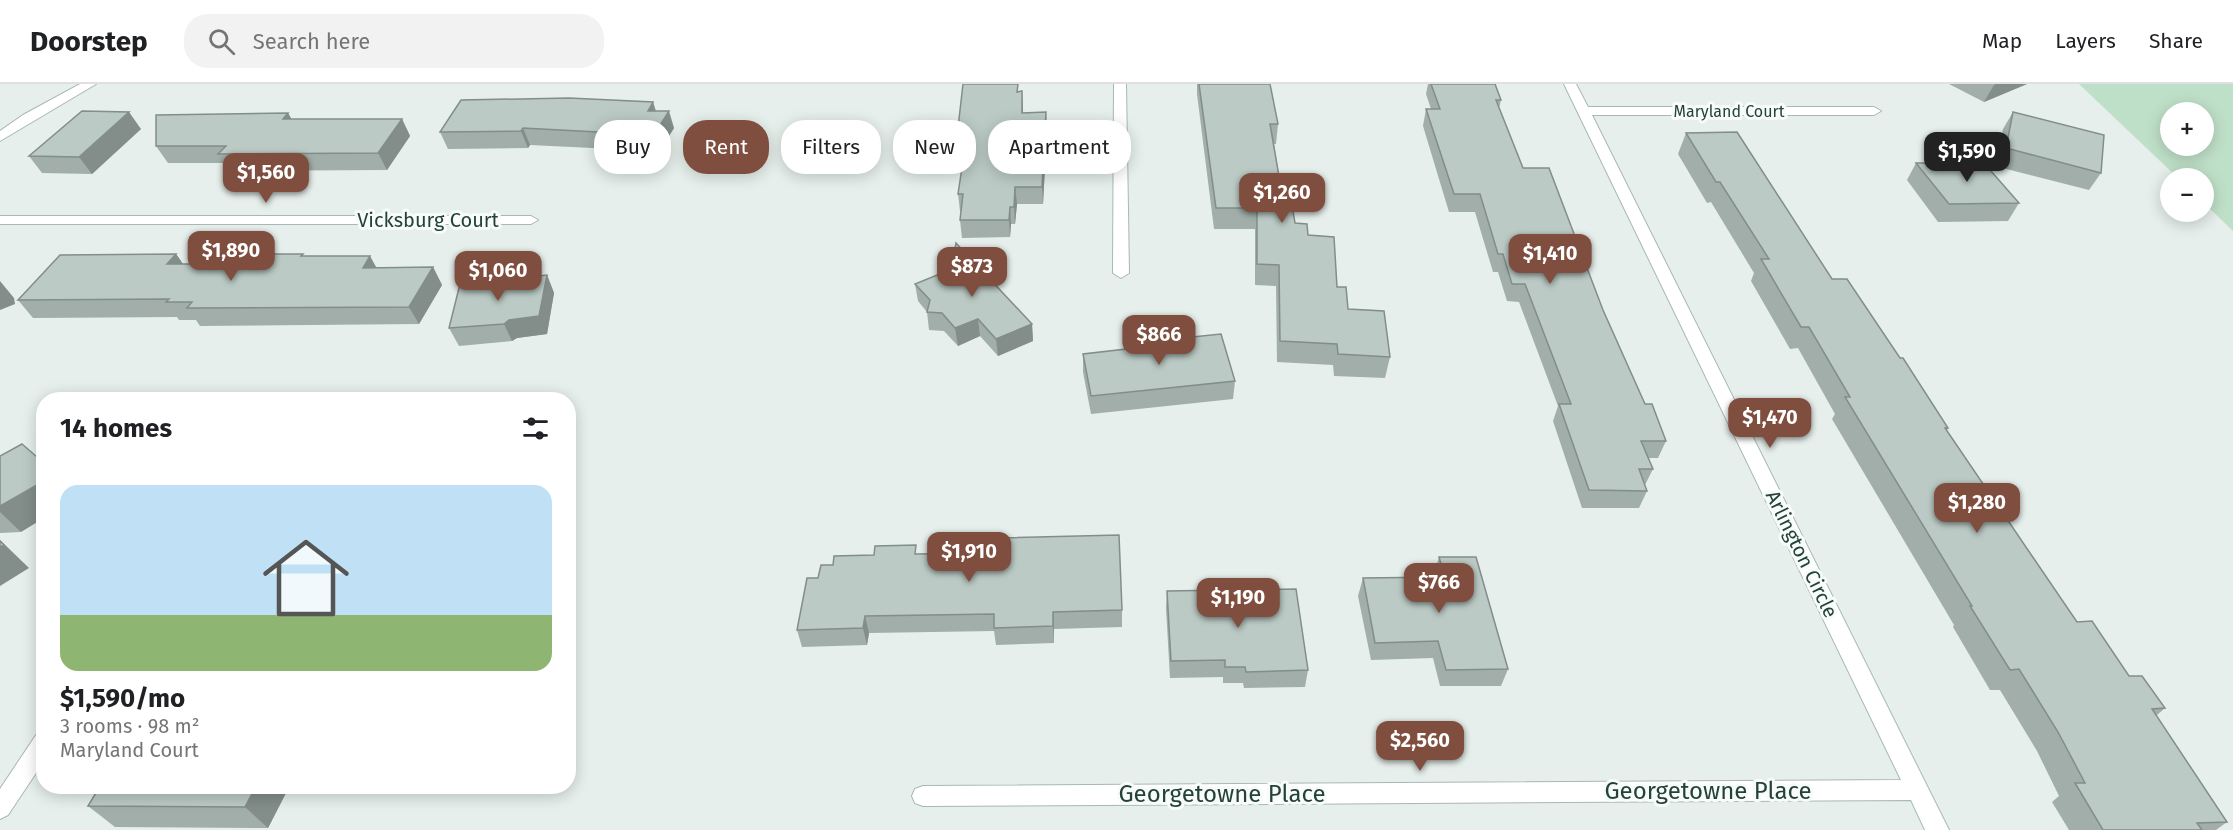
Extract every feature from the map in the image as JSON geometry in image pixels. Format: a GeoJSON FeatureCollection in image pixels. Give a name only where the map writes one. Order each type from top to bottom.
{"type":"FeatureCollection","features":[{"type":"Feature","properties":{"kind":"street"},"geometry":{"type":"LineString","coordinates":[[0,137],[28,118],[90,84]]}},
{"type":"Feature","properties":{"kind":"street"},"geometry":{"type":"LineString","coordinates":[[1120,84],[1121,273]]}},
{"type":"Feature","properties":{"kind":"street","name":"Arlington Circle"},"geometry":{"type":"LineString","coordinates":[[1570,84],[1937,830]]}},
{"type":"Feature","properties":{"kind":"street","name":"Maryland Court"},"geometry":{"type":"LineString","coordinates":[[1583,111],[1874,111]]}},
{"type":"Feature","properties":{"kind":"street","name":"Vicksburg Court"},"geometry":{"type":"LineString","coordinates":[[0,220],[531,220]]}},
{"type":"Feature","properties":{"kind":"street"},"geometry":{"type":"LineString","coordinates":[[0,808],[36,754]]}},
{"type":"Feature","properties":{"kind":"street","name":"Georgetowne Place"},"geometry":{"type":"LineString","coordinates":[[922,795],[1918,790]]}},
{"type":"Feature","properties":{"kind":"green space"},"geometry":{"type":"Polygon","coordinates":[[[2079,84],[2233,84],[2233,231],[2214,213],[2214,168],[2167,168],[2079,84]]]}},
{"type":"Feature","properties":{"kind":"building"},"geometry":{"type":"Polygon","coordinates":[[[963,84],[1018,84],[1017,92],[1022,91],[1022,113],[1046,112],[1046,120],[988,120],[988,174],[1043,174],[1042,187],[1015,187],[1014,207],[1010,207],[1009,220],[960,220],[963,194],[958,194],[961,174],[976,174],[976,120],[959,120],[963,84]]]}},
{"type":"Feature","properties":{"kind":"building"},"geometry":{"type":"Polygon","coordinates":[[[1199,84],[1270,84],[1278,124],[1270,124],[1282,194],[1290,194],[1295,223],[1307,224],[1308,235],[1334,237],[1337,287],[1346,287],[1348,309],[1384,311],[1390,357],[1338,354],[1337,344],[1280,341],[1279,265],[1257,264],[1257,208],[1216,208],[1199,84]]]}},
{"type":"Feature","properties":{"kind":"building"},"geometry":{"type":"Polygon","coordinates":[[[1431,84],[1495,84],[1501,100],[1496,100],[1523,168],[1549,168],[1603,310],[1645,404],[1652,404],[1666,441],[1641,441],[1653,469],[1639,469],[1647,491],[1589,490],[1559,404],[1571,404],[1525,284],[1512,284],[1503,254],[1498,254],[1480,194],[1454,194],[1426,109],[1440,109],[1431,84]]]}},
{"type":"Feature","properties":{"kind":"building"},"geometry":{"type":"Polygon","coordinates":[[[569,98],[653,102],[648,111],[669,111],[663,120],[594,120],[594,132],[523,128],[521,131],[440,132],[461,100],[569,98]]]}},
{"type":"Feature","properties":{"kind":"building"},"geometry":{"type":"Polygon","coordinates":[[[82,111],[129,112],[79,157],[29,156],[82,111]]]}},
{"type":"Feature","properties":{"kind":"building"},"geometry":{"type":"Polygon","coordinates":[[[2013,112],[2104,135],[2101,173],[2006,148],[2013,112]]]}},
{"type":"Feature","properties":{"kind":"building"},"geometry":{"type":"Polygon","coordinates":[[[288,113],[283,119],[402,119],[378,153],[218,154],[226,146],[156,146],[156,115],[288,113]]]}},
{"type":"Feature","properties":{"kind":"building"},"geometry":{"type":"Polygon","coordinates":[[[1737,132],[1832,279],[1847,279],[1900,358],[1903,358],[1948,428],[1945,428],[2077,622],[2092,621],[2129,676],[2142,676],[2165,708],[2152,709],[2227,822],[2197,823],[2202,830],[2103,830],[2075,783],[2085,783],[2058,732],[2019,669],[2010,670],[1970,606],[1972,606],[1845,397],[1850,397],[1809,327],[1801,327],[1761,259],[1769,259],[1720,182],[1716,182],[1686,133],[1737,132]]]}},
{"type":"Feature","properties":{"kind":"building"},"geometry":{"type":"Polygon","coordinates":[[[1916,163],[1984,163],[2019,203],[1949,204],[1916,163]]]}},
{"type":"Feature","properties":{"kind":"building"},"geometry":{"type":"Polygon","coordinates":[[[956,243],[1032,324],[996,339],[978,319],[955,328],[942,313],[927,312],[930,300],[915,284],[952,269],[956,243]]]}},
{"type":"Feature","properties":{"kind":"building"},"geometry":{"type":"Polygon","coordinates":[[[176,254],[167,264],[251,264],[259,254],[303,254],[301,256],[370,256],[363,268],[433,267],[409,307],[187,308],[192,302],[166,302],[169,299],[18,300],[60,255],[176,254]]]}},
{"type":"Feature","properties":{"kind":"building"},"geometry":{"type":"Polygon","coordinates":[[[547,275],[539,316],[509,320],[504,324],[449,328],[460,284],[547,275]]]}},
{"type":"Feature","properties":{"kind":"building"},"geometry":{"type":"Polygon","coordinates":[[[1221,334],[1235,381],[1091,396],[1083,354],[1126,349],[1124,344],[1221,334]]]}},
{"type":"Feature","properties":{"kind":"building"},"geometry":{"type":"Polygon","coordinates":[[[22,444],[36,456],[36,486],[0,506],[0,456],[22,444]]]}},
{"type":"Feature","properties":{"kind":"building"},"geometry":{"type":"Polygon","coordinates":[[[1119,535],[1122,610],[1053,612],[1053,626],[994,628],[994,614],[865,616],[863,628],[797,630],[807,578],[818,578],[821,565],[833,565],[834,556],[874,555],[875,546],[916,545],[915,554],[997,553],[998,538],[1119,535]]]}},
{"type":"Feature","properties":{"kind":"building"},"geometry":{"type":"Polygon","coordinates":[[[1439,557],[1476,557],[1508,669],[1446,670],[1438,641],[1375,643],[1363,578],[1445,577],[1439,557]]]}},
{"type":"Feature","properties":{"kind":"building"},"geometry":{"type":"Polygon","coordinates":[[[1296,589],[1308,670],[1246,672],[1245,667],[1225,667],[1225,660],[1171,661],[1167,591],[1296,589]]]}},
{"type":"Feature","properties":{"kind":"building"},"geometry":{"type":"Polygon","coordinates":[[[95,794],[252,794],[245,807],[88,806],[95,794]]]}}]}
